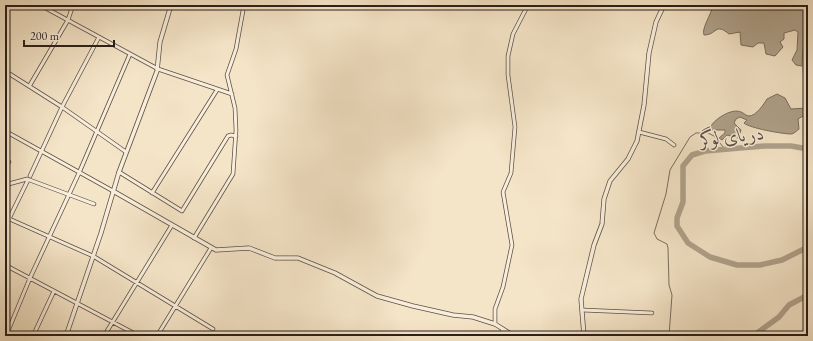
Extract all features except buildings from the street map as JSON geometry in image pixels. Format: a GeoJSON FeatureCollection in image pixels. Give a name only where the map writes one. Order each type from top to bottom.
{"type":"FeatureCollection","features":[{"type":"Feature","properties":{"kind":"street"},"geometry":{"type":"LineString","coordinates":[[40,5],[158,69],[232,94]]}},
{"type":"Feature","properties":{"kind":"street"},"geometry":{"type":"LineString","coordinates":[[30,85],[68,20],[73,5]]}},
{"type":"Feature","properties":{"kind":"street"},"geometry":{"type":"LineString","coordinates":[[66,336],[119,172],[158,69],[160,42],[171,5]]}},
{"type":"Feature","properties":{"kind":"street"},"geometry":{"type":"LineString","coordinates":[[194,238],[233,174],[236,136],[235,108],[227,75],[236,49],[244,5]]}},
{"type":"Feature","properties":{"kind":"street"},"geometry":{"type":"LineString","coordinates":[[495,324],[495,309],[503,287],[512,245],[503,192],[511,173],[515,128],[508,75],[508,56],[510,40],[528,5]]}},
{"type":"Feature","properties":{"kind":"street"},"geometry":{"type":"LineString","coordinates":[[641,336],[584,335],[581,299],[594,245],[602,224],[604,199],[610,181],[631,154],[638,132],[644,105],[649,53],[656,22],[664,5]]}},
{"type":"Feature","properties":{"kind":"street"},"geometry":{"type":"LineString","coordinates":[[30,176],[62,107],[99,37]]}},
{"type":"Feature","properties":{"kind":"street"},"geometry":{"type":"LineString","coordinates":[[6,336],[30,278],[79,173],[130,54]]}},
{"type":"Feature","properties":{"kind":"street"},"geometry":{"type":"LineString","coordinates":[[5,71],[30,85],[126,152]]}},
{"type":"Feature","properties":{"kind":"street"},"geometry":{"type":"LineString","coordinates":[[152,193],[217,90]]}},
{"type":"Feature","properties":{"kind":"street"},"geometry":{"type":"LineString","coordinates":[[5,131],[211,248],[216,250],[249,248],[275,258],[298,258],[336,273],[377,296],[495,324],[514,336]]}},
{"type":"Feature","properties":{"kind":"street"},"geometry":{"type":"LineString","coordinates":[[638,132],[666,139],[674,145]]}},
{"type":"Feature","properties":{"kind":"street"},"geometry":{"type":"LineString","coordinates":[[119,172],[180,212],[228,136],[231,134],[236,136]]}},
{"type":"Feature","properties":{"kind":"street"},"geometry":{"type":"LineString","coordinates":[[5,160],[9,162]]}},
{"type":"Feature","properties":{"kind":"street"},"geometry":{"type":"LineString","coordinates":[[5,226],[7,218],[28,180]]}},
{"type":"Feature","properties":{"kind":"street"},"geometry":{"type":"LineString","coordinates":[[5,184],[28,180],[94,204]]}},
{"type":"Feature","properties":{"kind":"street"},"geometry":{"type":"LineString","coordinates":[[7,218],[93,256],[213,329]]}},
{"type":"Feature","properties":{"kind":"street"},"geometry":{"type":"LineString","coordinates":[[104,336],[138,283],[172,225]]}},
{"type":"Feature","properties":{"kind":"street"},"geometry":{"type":"LineString","coordinates":[[157,336],[177,306],[211,248]]}},
{"type":"Feature","properties":{"kind":"street"},"geometry":{"type":"LineString","coordinates":[[5,265],[139,336]]}},
{"type":"Feature","properties":{"kind":"street"},"geometry":{"type":"LineString","coordinates":[[33,336],[54,291]]}},
{"type":"Feature","properties":{"kind":"street"},"geometry":{"type":"LineString","coordinates":[[582,310],[652,313]]}},
{"type":"Feature","properties":{"kind":"street"},"geometry":{"type":"LineString","coordinates":[[502,336],[503,329]]}},
{"type":"Feature","properties":{"kind":"water"},"geometry":{"type":"Polygon","coordinates":[[[713,5],[725,5],[733,10],[737,5],[808,5],[802,66],[796,65],[792,60],[797,50],[798,32],[795,30],[784,33],[784,39],[780,42],[783,47],[775,56],[766,54],[764,43],[758,43],[753,47],[741,45],[740,32],[729,34],[721,29],[718,29],[704,35],[703,32],[713,5]]]}},
{"type":"Feature","properties":{"kind":"water"},"geometry":{"type":"Polygon","coordinates":[[[777,94],[785,98],[791,109],[807,108],[808,113],[798,119],[799,129],[793,134],[774,132],[752,127],[744,123],[747,120],[740,117],[736,119],[734,123],[741,130],[738,138],[727,135],[722,140],[719,138],[725,133],[725,130],[711,130],[713,123],[724,114],[737,111],[748,116],[752,115],[760,109],[767,99],[777,94]]]}},
{"type":"Feature","properties":{"kind":"waterway","name":"دریای لوگر"},"geometry":{"type":"LineString","coordinates":[[808,38],[805,67],[808,98]]}},
{"type":"Feature","properties":{"kind":"waterway"},"geometry":{"type":"LineString","coordinates":[[669,336],[672,295],[669,285],[668,248],[667,244],[657,239],[654,233],[666,194],[670,170],[690,137],[696,133],[708,133],[714,136],[724,148]]}},
{"type":"Feature","properties":{"kind":"waterway","name":"دریای لوگر"},"geometry":{"type":"LineString","coordinates":[[808,149],[791,146],[765,146],[705,151],[692,155],[683,166],[683,202],[677,218],[677,226],[688,243],[710,257],[737,265],[760,265],[782,260],[808,247]]}},
{"type":"Feature","properties":{"kind":"waterway","name":"دریای لوگر"},"geometry":{"type":"LineString","coordinates":[[753,336],[779,317],[789,305],[808,295]]}}]}
